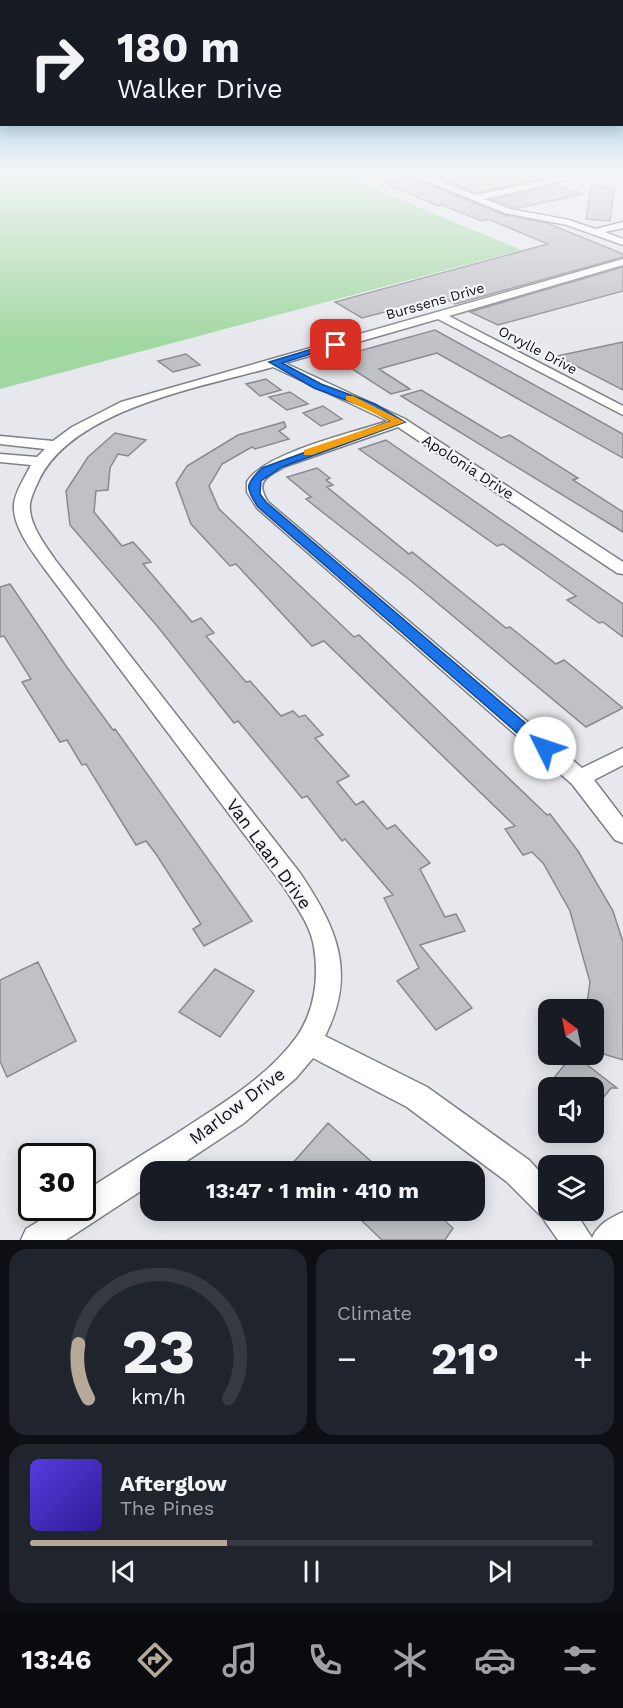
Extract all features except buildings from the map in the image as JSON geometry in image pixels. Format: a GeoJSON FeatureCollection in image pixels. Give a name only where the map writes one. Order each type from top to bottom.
{"type":"FeatureCollection","features":[{"type":"Feature","properties":{"kind":"street"},"geometry":{"type":"LineString","coordinates":[[588,230],[623,242]]}},
{"type":"Feature","properties":{"kind":"street"},"geometry":{"type":"LineString","coordinates":[[595,232],[604,230]]}},
{"type":"Feature","properties":{"kind":"street","name":"Burssens Drive"},"geometry":{"type":"LineString","coordinates":[[56,447],[77,430],[126,405],[623,262]]}},
{"type":"Feature","properties":{"kind":"street","name":"Orvylle Drive"},"geometry":{"type":"LineString","coordinates":[[439,315],[623,411]]}},
{"type":"Feature","properties":{"kind":"street","name":"Apolonia Drive"},"geometry":{"type":"LineString","coordinates":[[273,362],[317,386],[371,406],[400,422],[623,569]]}},
{"type":"Feature","properties":{"kind":"street"},"geometry":{"type":"LineString","coordinates":[[400,422],[278,465],[266,471],[256,480],[253,486],[254,494],[262,505],[580,778],[623,834]]}},
{"type":"Feature","properties":{"kind":"street"},"geometry":{"type":"LineString","coordinates":[[0,440],[56,447]]}},
{"type":"Feature","properties":{"kind":"street","name":"Van Laan Drive"},"geometry":{"type":"LineString","coordinates":[[56,447],[40,462],[22,504],[32,537],[50,564],[292,880],[318,924],[327,948],[328,983],[323,1008],[310,1042]]}},
{"type":"Feature","properties":{"kind":"street"},"geometry":{"type":"LineString","coordinates":[[0,458],[40,462]]}},
{"type":"Feature","properties":{"kind":"street"},"geometry":{"type":"LineString","coordinates":[[580,778],[623,756]]}},
{"type":"Feature","properties":{"kind":"street"},"geometry":{"type":"LineString","coordinates":[[310,1042],[417,1097],[518,1171],[538,1192]]}},
{"type":"Feature","properties":{"kind":"street","name":"Marlow Drive"},"geometry":{"type":"LineString","coordinates":[[37,1240],[227,1118],[277,1078],[310,1042]]}},
{"type":"Feature","properties":{"kind":"street"},"geometry":{"type":"LineString","coordinates":[[563,1221],[577,1240]]}},
{"type":"Feature","properties":{"kind":"street"},"geometry":{"type":"LineString","coordinates":[[607,1240],[623,1228]]}},
{"type":"Feature","properties":{"kind":"green space"},"geometry":{"type":"Polygon","coordinates":[[[0,230],[473,230],[521,250],[0,389],[0,230]]]}},
{"type":"Feature","properties":{"kind":"slow traffic"},"geometry":{"type":"LineString","coordinates":[[308,453],[400,422],[371,406],[349,398]]}},
{"type":"Feature","properties":{"kind":"route"},"geometry":{"type":"LineString","coordinates":[[336,345],[273,362],[317,386],[371,406],[400,422],[294,457],[266,471],[256,480],[253,486],[254,494],[262,505],[545,748]]}}]}
